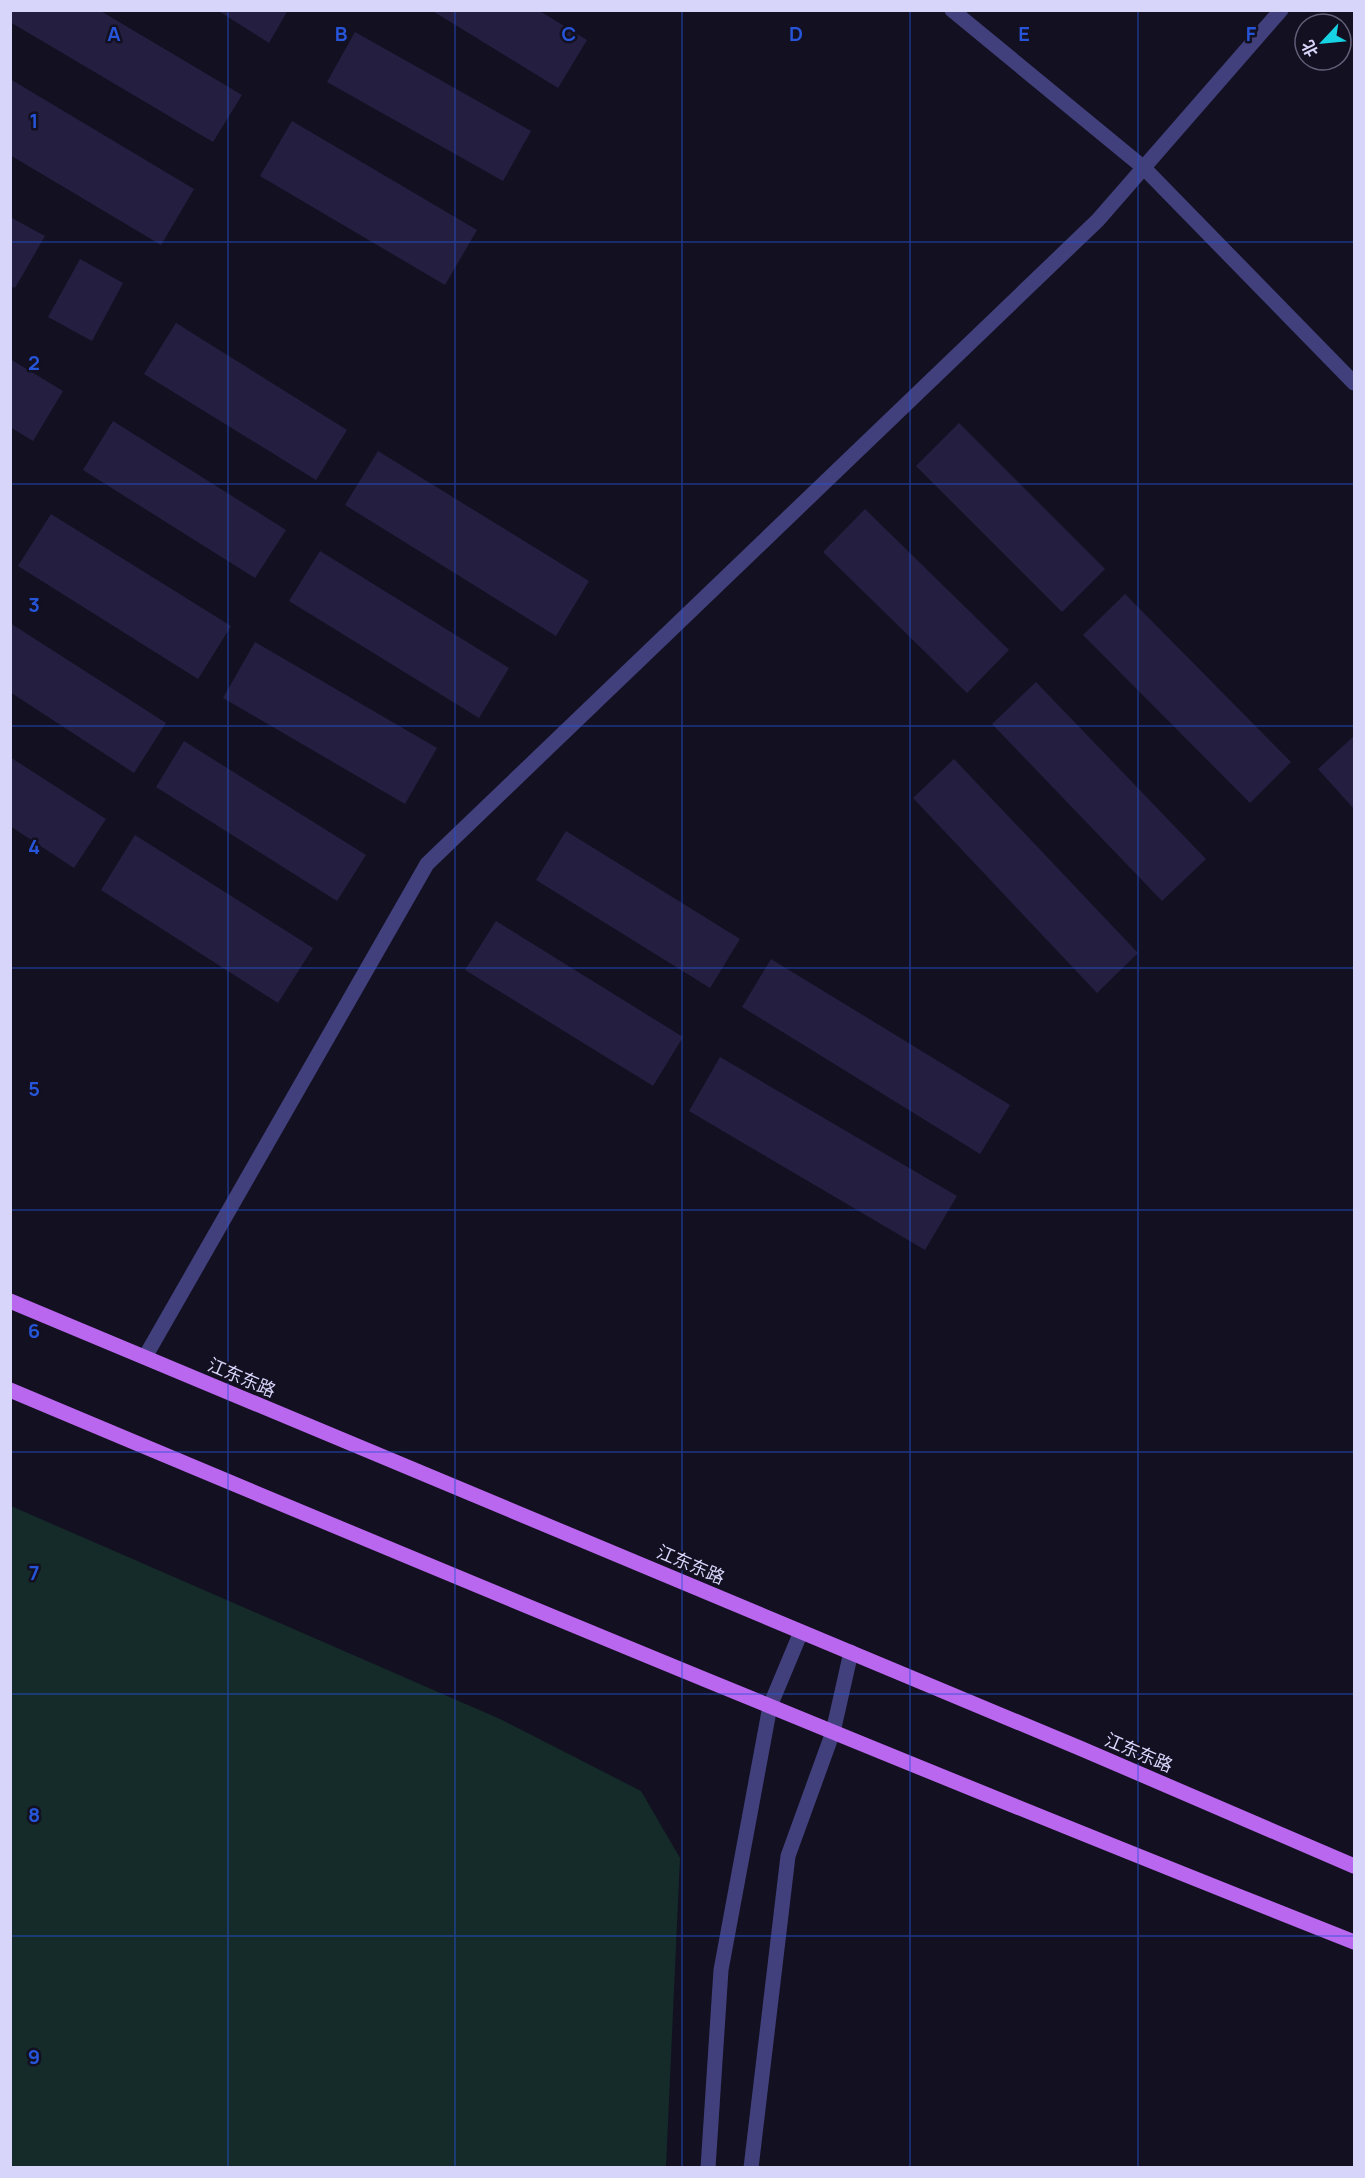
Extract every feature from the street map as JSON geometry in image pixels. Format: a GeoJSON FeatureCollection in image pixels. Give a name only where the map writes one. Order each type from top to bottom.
{"type":"FeatureCollection","features":[{"type":"Feature","properties":{"kind":"main road","name":"江东东路"},"geometry":{"type":"LineString","coordinates":[[10,1301],[851,1652],[1354,1866]]}},
{"type":"Feature","properties":{"kind":"main road"},"geometry":{"type":"LineString","coordinates":[[10,1390],[833,1732],[1354,1942]]}},
{"type":"Feature","properties":{"kind":"street"},"geometry":{"type":"LineString","coordinates":[[952,10],[1144,168],[1354,383]]}},
{"type":"Feature","properties":{"kind":"street"},"geometry":{"type":"LineString","coordinates":[[145,1357],[427,864],[1098,220],[1281,10]]}},
{"type":"Feature","properties":{"kind":"street"},"geometry":{"type":"LineString","coordinates":[[708,2168],[721,1970],[770,1706],[801,1632]]}},
{"type":"Feature","properties":{"kind":"street"},"geometry":{"type":"LineString","coordinates":[[751,2168],[788,1857],[833,1732],[851,1652]]}},
{"type":"Feature","properties":{"kind":"green space"},"geometry":{"type":"Polygon","coordinates":[[[11,1506],[500,1719],[641,1791],[680,1858],[666,2167],[11,2167],[11,1506]]]}},
{"type":"Feature","properties":{"kind":"building"},"geometry":{"type":"Polygon","coordinates":[[[10,10],[99,10],[242,95],[213,142],[10,22],[10,10]]]}},
{"type":"Feature","properties":{"kind":"building"},"geometry":{"type":"Polygon","coordinates":[[[217,10],[288,10],[269,43],[217,10]]]}},
{"type":"Feature","properties":{"kind":"building"},"geometry":{"type":"Polygon","coordinates":[[[431,10],[538,10],[587,40],[558,88],[431,10]]]}},
{"type":"Feature","properties":{"kind":"building"},"geometry":{"type":"Polygon","coordinates":[[[355,32],[531,131],[503,181],[327,82],[355,32]]]}},
{"type":"Feature","properties":{"kind":"building"},"geometry":{"type":"Polygon","coordinates":[[[10,79],[194,189],[161,245],[10,155],[10,79]]]}},
{"type":"Feature","properties":{"kind":"building"},"geometry":{"type":"Polygon","coordinates":[[[292,121],[477,230],[445,285],[260,176],[292,121]]]}},
{"type":"Feature","properties":{"kind":"building"},"geometry":{"type":"Polygon","coordinates":[[[10,217],[45,236],[15,288],[10,286],[10,217]]]}},
{"type":"Feature","properties":{"kind":"building"},"geometry":{"type":"Polygon","coordinates":[[[80,259],[123,283],[92,341],[48,317],[80,259]]]}},
{"type":"Feature","properties":{"kind":"building"},"geometry":{"type":"Polygon","coordinates":[[[176,323],[347,430],[316,480],[144,374],[176,323]]]}},
{"type":"Feature","properties":{"kind":"building"},"geometry":{"type":"Polygon","coordinates":[[[10,359],[63,391],[33,441],[10,427],[10,359]]]}},
{"type":"Feature","properties":{"kind":"building"},"geometry":{"type":"Polygon","coordinates":[[[113,421],[286,530],[255,578],[83,470],[113,421]]]}},
{"type":"Feature","properties":{"kind":"building"},"geometry":{"type":"Polygon","coordinates":[[[959,423],[1105,569],[1062,612],[916,466],[959,423]]]}},
{"type":"Feature","properties":{"kind":"building"},"geometry":{"type":"Polygon","coordinates":[[[378,451],[589,581],[556,636],[345,505],[378,451]]]}},
{"type":"Feature","properties":{"kind":"building"},"geometry":{"type":"Polygon","coordinates":[[[865,509],[1009,650],[967,693],[823,552],[865,509]]]}},
{"type":"Feature","properties":{"kind":"building"},"geometry":{"type":"Polygon","coordinates":[[[51,514],[231,626],[198,679],[18,566],[51,514]]]}},
{"type":"Feature","properties":{"kind":"building"},"geometry":{"type":"Polygon","coordinates":[[[320,551],[509,668],[479,718],[289,601],[320,551]]]}},
{"type":"Feature","properties":{"kind":"building"},"geometry":{"type":"Polygon","coordinates":[[[1125,594],[1291,762],[1250,803],[1083,635],[1125,594]]]}},
{"type":"Feature","properties":{"kind":"building"},"geometry":{"type":"Polygon","coordinates":[[[10,623],[166,723],[134,773],[10,692],[10,623]]]}},
{"type":"Feature","properties":{"kind":"building"},"geometry":{"type":"Polygon","coordinates":[[[255,642],[437,748],[405,804],[223,698],[255,642]]]}},
{"type":"Feature","properties":{"kind":"building"},"geometry":{"type":"Polygon","coordinates":[[[1036,682],[1206,859],[1162,901],[992,724],[1036,682]]]}},
{"type":"Feature","properties":{"kind":"building"},"geometry":{"type":"Polygon","coordinates":[[[1354,736],[1354,809],[1318,769],[1354,736]]]}},
{"type":"Feature","properties":{"kind":"building"},"geometry":{"type":"Polygon","coordinates":[[[184,741],[366,855],[337,901],[156,787],[184,741]]]}},
{"type":"Feature","properties":{"kind":"building"},"geometry":{"type":"Polygon","coordinates":[[[10,757],[106,819],[74,868],[10,826],[10,757]]]}},
{"type":"Feature","properties":{"kind":"building"},"geometry":{"type":"Polygon","coordinates":[[[954,759],[1138,953],[1097,993],[913,798],[954,759]]]}},
{"type":"Feature","properties":{"kind":"building"},"geometry":{"type":"Polygon","coordinates":[[[566,831],[740,939],[710,988],[536,880],[566,831]]]}},
{"type":"Feature","properties":{"kind":"building"},"geometry":{"type":"Polygon","coordinates":[[[135,835],[313,948],[278,1003],[101,890],[135,835]]]}},
{"type":"Feature","properties":{"kind":"building"},"geometry":{"type":"Polygon","coordinates":[[[496,921],[683,1037],[653,1086],[465,970],[496,921]]]}},
{"type":"Feature","properties":{"kind":"building"},"geometry":{"type":"Polygon","coordinates":[[[771,959],[1010,1105],[980,1154],[742,1007],[771,959]]]}},
{"type":"Feature","properties":{"kind":"building"},"geometry":{"type":"Polygon","coordinates":[[[720,1057],[957,1196],[925,1250],[689,1111],[720,1057]]]}}]}
